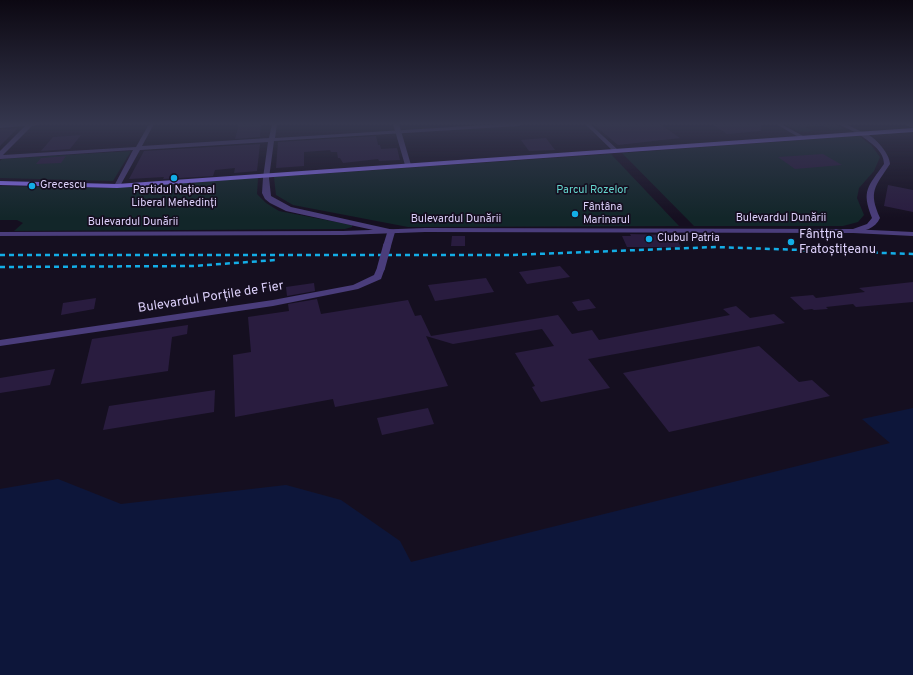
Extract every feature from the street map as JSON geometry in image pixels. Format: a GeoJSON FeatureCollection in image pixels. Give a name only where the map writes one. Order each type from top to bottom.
{"type":"FeatureCollection","features":[{"type":"Feature","properties":{"kind":"main road"},"geometry":{"type":"LineString","coordinates":[[0,183],[116,186],[539,156]]}},
{"type":"Feature","properties":{"kind":"street"},"geometry":{"type":"LineString","coordinates":[[116,186],[133,156]]}},
{"type":"Feature","properties":{"kind":"street"},"geometry":{"type":"LineString","coordinates":[[269,156],[266,175],[266,193],[268,197],[280,205],[290,209],[391,232]]}},
{"type":"Feature","properties":{"kind":"street"},"geometry":{"type":"LineString","coordinates":[[405,156],[408,165]]}},
{"type":"Feature","properties":{"kind":"street"},"geometry":{"type":"LineString","coordinates":[[875,222],[876,218],[870,204],[870,189],[887,164],[885,156]]}},
{"type":"Feature","properties":{"kind":"street"},"geometry":{"type":"LineString","coordinates":[[853,231],[867,227],[875,222]]}},
{"type":"Feature","properties":{"kind":"street"},"geometry":{"type":"LineString","coordinates":[[875,222],[889,232]]}},
{"type":"Feature","properties":{"kind":"street","name":"Bulevardul Dunării"},"geometry":{"type":"LineString","coordinates":[[0,234],[391,232],[425,230],[853,231],[913,234]]}},
{"type":"Feature","properties":{"kind":"street","name":"Bulevardul Porțile de Fier"},"geometry":{"type":"LineString","coordinates":[[0,343],[273,303],[348,289],[378,277],[391,232]]}},
{"type":"Feature","properties":{"kind":"green space"},"geometry":{"type":"Polygon","coordinates":[[[58,156],[128,156],[113,181],[0,178],[0,161],[2,159],[58,156]]]}},
{"type":"Feature","properties":{"kind":"green space","name":"Parcul Rozelor"},"geometry":{"type":"Polygon","coordinates":[[[589,156],[612,156],[679,226],[408,227],[293,205],[276,195],[274,177],[589,156]]]}},
{"type":"Feature","properties":{"kind":"green space","name":"Parcul Rozelor"},"geometry":{"type":"Polygon","coordinates":[[[624,156],[879,156],[880,157],[874,171],[859,188],[857,198],[864,215],[858,222],[843,226],[694,226],[624,156]]]}},
{"type":"Feature","properties":{"kind":"green space"},"geometry":{"type":"Polygon","coordinates":[[[258,178],[257,194],[266,203],[279,211],[352,225],[352,227],[345,229],[14,231],[23,223],[17,220],[0,220],[0,186],[105,188],[258,178]]]}},
{"type":"Feature","properties":{"kind":"water"},"geometry":{"type":"Polygon","coordinates":[[[913,408],[913,675],[0,675],[0,489],[58,479],[121,504],[286,485],[341,500],[400,541],[411,562],[890,443],[862,419],[913,408]]]}},
{"type":"Feature","properties":{"kind":"building"},"geometry":{"type":"Polygon","coordinates":[[[66,156],[61,163],[36,164],[41,158],[66,156]]]}},
{"type":"Feature","properties":{"kind":"building"},"geometry":{"type":"Polygon","coordinates":[[[142,156],[259,156],[257,171],[234,173],[235,168],[215,170],[213,176],[163,179],[164,177],[129,179],[142,156]]]}},
{"type":"Feature","properties":{"kind":"building"},"geometry":{"type":"Polygon","coordinates":[[[277,156],[304,156],[304,166],[276,168],[277,156]]]}},
{"type":"Feature","properties":{"kind":"building"},"geometry":{"type":"Polygon","coordinates":[[[338,156],[399,156],[400,160],[379,161],[378,159],[343,163],[340,158],[338,158],[338,156]]]}},
{"type":"Feature","properties":{"kind":"building"},"geometry":{"type":"Polygon","coordinates":[[[826,156],[842,165],[795,169],[778,157],[826,156]]]}},
{"type":"Feature","properties":{"kind":"building"},"geometry":{"type":"Polygon","coordinates":[[[888,185],[913,190],[913,212],[884,206],[888,185]]]}},
{"type":"Feature","properties":{"kind":"building","name":"Clubul Patria"},"geometry":{"type":"Polygon","coordinates":[[[630,234],[675,236],[681,247],[627,247],[622,236],[631,236],[630,234]]]}},
{"type":"Feature","properties":{"kind":"building"},"geometry":{"type":"Polygon","coordinates":[[[452,236],[465,236],[465,246],[451,246],[452,236]]]}},
{"type":"Feature","properties":{"kind":"building"},"geometry":{"type":"Polygon","coordinates":[[[560,266],[570,277],[527,284],[519,272],[560,266]]]}},
{"type":"Feature","properties":{"kind":"building"},"geometry":{"type":"Polygon","coordinates":[[[486,278],[494,292],[435,301],[428,285],[486,278]]]}},
{"type":"Feature","properties":{"kind":"building"},"geometry":{"type":"Polygon","coordinates":[[[913,282],[913,302],[856,307],[853,304],[826,307],[828,309],[804,310],[790,297],[813,295],[816,298],[865,292],[859,288],[913,282]]]}},
{"type":"Feature","properties":{"kind":"building"},"geometry":{"type":"Polygon","coordinates":[[[314,283],[315,291],[287,296],[286,287],[314,283]]]}},
{"type":"Feature","properties":{"kind":"building"},"geometry":{"type":"Polygon","coordinates":[[[96,298],[94,309],[61,315],[63,303],[96,298]]]}},
{"type":"Feature","properties":{"kind":"building"},"geometry":{"type":"Polygon","coordinates":[[[317,299],[321,314],[408,300],[415,316],[421,315],[431,336],[558,315],[572,334],[592,330],[599,340],[730,315],[723,309],[736,306],[750,318],[774,314],[785,323],[588,359],[610,388],[541,402],[532,387],[535,386],[515,353],[554,346],[542,329],[453,344],[426,336],[448,386],[335,407],[333,399],[235,417],[233,355],[251,352],[248,317],[289,311],[288,304],[317,299]]]}},
{"type":"Feature","properties":{"kind":"building"},"geometry":{"type":"Polygon","coordinates":[[[589,299],[596,308],[578,311],[572,302],[589,299]]]}},
{"type":"Feature","properties":{"kind":"building"},"geometry":{"type":"Polygon","coordinates":[[[188,325],[187,334],[172,337],[168,371],[81,384],[92,339],[188,325]]]}},
{"type":"Feature","properties":{"kind":"building"},"geometry":{"type":"Polygon","coordinates":[[[759,346],[799,382],[812,380],[830,396],[669,432],[623,373],[759,346]]]}},
{"type":"Feature","properties":{"kind":"building"},"geometry":{"type":"Polygon","coordinates":[[[55,369],[50,385],[0,393],[0,378],[55,369]]]}},
{"type":"Feature","properties":{"kind":"building"},"geometry":{"type":"Polygon","coordinates":[[[215,390],[214,412],[103,430],[109,406],[215,390]]]}},
{"type":"Feature","properties":{"kind":"building"},"geometry":{"type":"Polygon","coordinates":[[[428,408],[434,424],[382,435],[377,418],[428,408]]]}},
{"type":"Feature","properties":{"kind":"railway"},"geometry":{"type":"LineString","coordinates":[[0,255],[510,255],[716,247],[913,254]]}},
{"type":"Feature","properties":{"kind":"railway"},"geometry":{"type":"LineString","coordinates":[[0,267],[193,266],[276,260]]}},
{"type":"Feature","properties":{"kind":"place","name":"Partidul Național Liberal Mehedinți"},"geometry":{"type":"Point","coordinates":[174,178]}},
{"type":"Feature","properties":{"kind":"place","name":"Grecescu"},"geometry":{"type":"Point","coordinates":[32,186]}},
{"type":"Feature","properties":{"kind":"place","name":"Fântâna Marinarul"},"geometry":{"type":"Point","coordinates":[575,214]}},
{"type":"Feature","properties":{"kind":"place","name":"Clubul Patria"},"geometry":{"type":"Point","coordinates":[649,239]}},
{"type":"Feature","properties":{"kind":"place","name":"Fântțna Fratoștițeanu"},"geometry":{"type":"Point","coordinates":[791,242]}}]}
